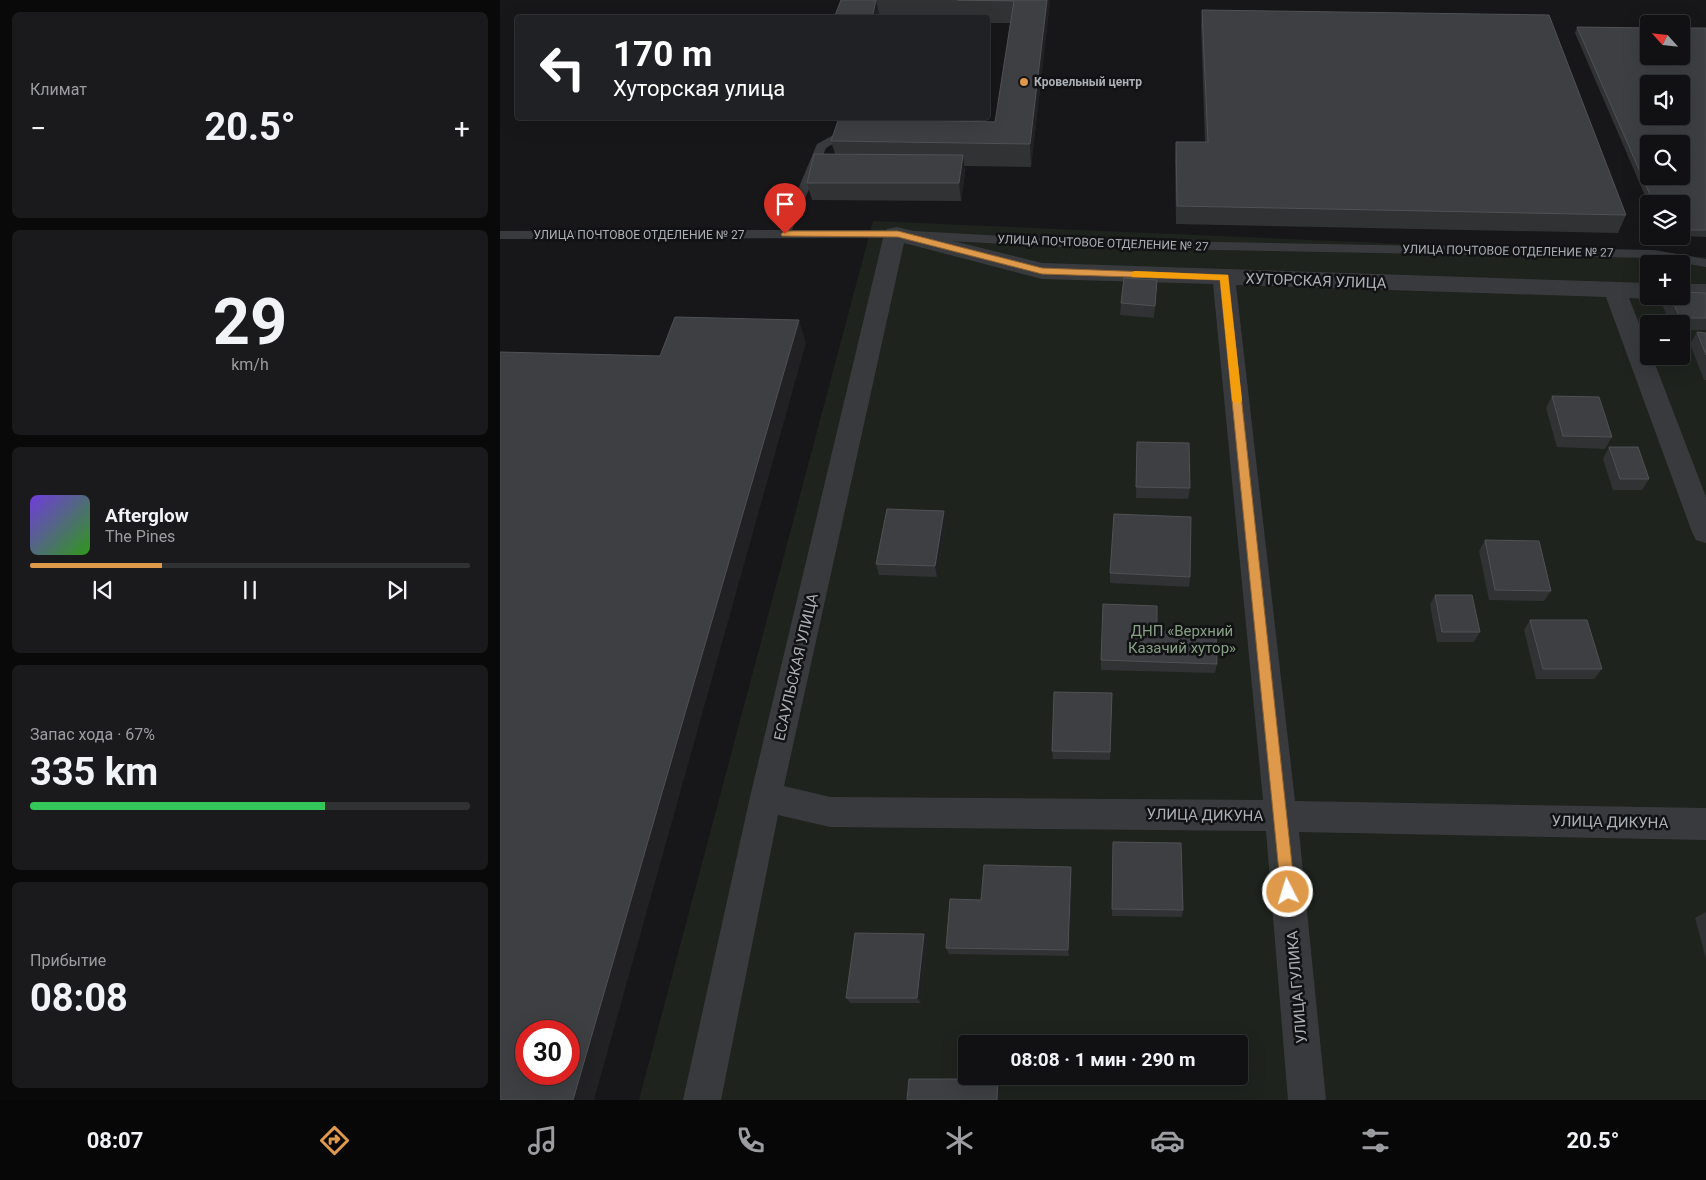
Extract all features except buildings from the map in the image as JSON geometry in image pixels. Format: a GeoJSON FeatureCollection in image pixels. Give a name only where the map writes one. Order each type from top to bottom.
{"type":"FeatureCollection","features":[{"type":"Feature","properties":{"kind":"street","name":"ХУТОРСКАЯ УЛИЦА"},"geometry":{"type":"LineString","coordinates":[[896,234],[1042,271],[1640,291]]}},
{"type":"Feature","properties":{"kind":"street","name":"ЕСАУЛЬСКАЯ УЛИЦА"},"geometry":{"type":"LineString","coordinates":[[702,1100],[766,797],[896,234]]}},
{"type":"Feature","properties":{"kind":"street","name":"УЛИЦА ГУЛИКА"},"geometry":{"type":"LineString","coordinates":[[1224,277],[1281,816],[1307,1100]]}},
{"type":"Feature","properties":{"kind":"street"},"geometry":{"type":"LineString","coordinates":[[1615,291],[1706,532]]}},
{"type":"Feature","properties":{"kind":"street"},"geometry":{"type":"LineString","coordinates":[[1690,292],[1706,292]]}},
{"type":"Feature","properties":{"kind":"street","name":"УЛИЦА ДИКУНА"},"geometry":{"type":"LineString","coordinates":[[766,797],[830,812],[1281,816],[1706,824]]}},
{"type":"Feature","properties":{"kind":"lane"},"geometry":{"type":"LineString","coordinates":[[785,234],[821,146],[866,120]]}},
{"type":"Feature","properties":{"kind":"lane"},"geometry":{"type":"LineString","coordinates":[[877,120],[886,121]]}},
{"type":"Feature","properties":{"kind":"lane"},"geometry":{"type":"LineString","coordinates":[[944,122],[973,123],[974,120]]}},
{"type":"Feature","properties":{"kind":"lane","name":"УЛИЦА ПОЧТОВОЕ ОТДЕЛЕНИЕ № 27"},"geometry":{"type":"LineString","coordinates":[[500,235],[896,234],[1059,243],[1654,254],[1706,263]]}},
{"type":"Feature","properties":{"kind":"green space","name":"ДНП «Верхний Казачий хутор»"},"geometry":{"type":"Polygon","coordinates":[[[873,221],[1660,255],[1640,255],[1640,305],[1690,305],[1690,256],[1706,257],[1706,1100],[639,1100],[873,221]]]}},
{"type":"Feature","properties":{"kind":"slow traffic"},"geometry":{"type":"LineString","coordinates":[[1135,274],[1224,277],[1237,400]]}},
{"type":"Feature","properties":{"kind":"place","name":"Кровельный центр"},"geometry":{"type":"Point","coordinates":[1024,82]}},
{"type":"Feature","properties":{"kind":"route"},"geometry":{"type":"LineString","coordinates":[[785,234],[898,234],[1042,271],[1224,277],[1288,892]]}}]}
